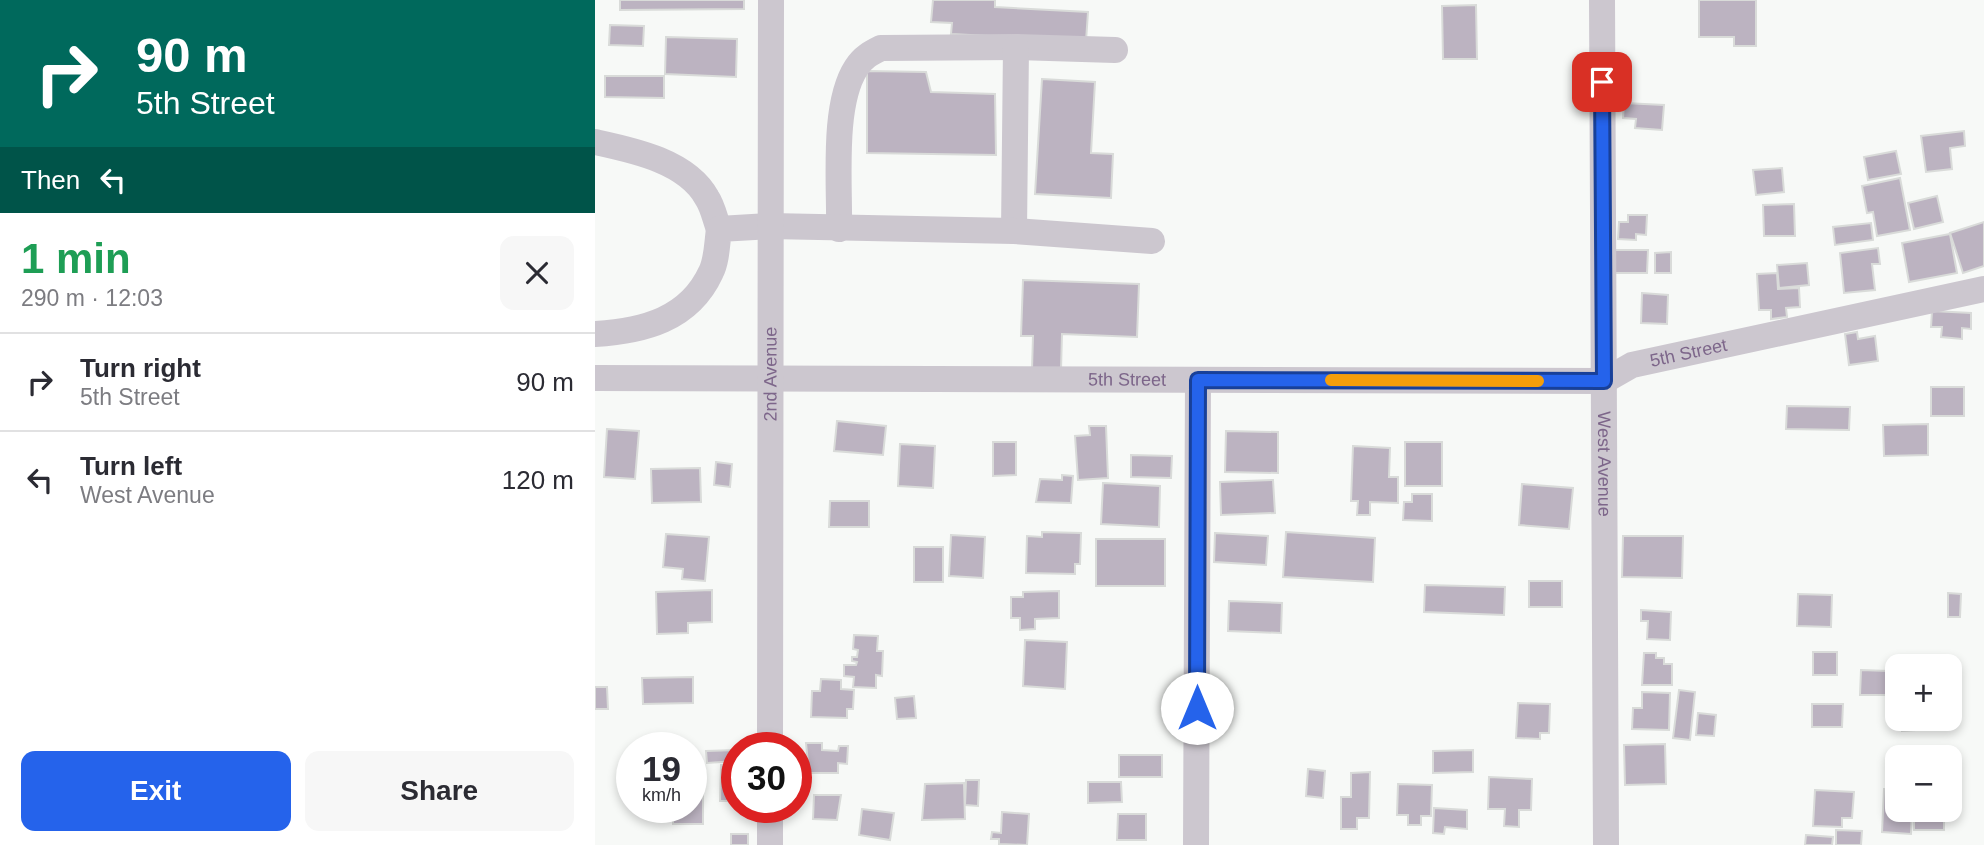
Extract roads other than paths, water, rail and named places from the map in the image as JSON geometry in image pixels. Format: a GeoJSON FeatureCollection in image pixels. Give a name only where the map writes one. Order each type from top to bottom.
{"type":"FeatureCollection","features":[{"type":"Feature","properties":{"kind":"street","name":"2nd Avenue"},"geometry":{"type":"LineString","coordinates":[[770,732],[771,0]]}},
{"type":"Feature","properties":{"kind":"street","name":"West Avenue"},"geometry":{"type":"LineString","coordinates":[[1602,0],[1606,845]]}},
{"type":"Feature","properties":{"kind":"street"},"geometry":{"type":"LineString","coordinates":[[839,229],[843,110],[855,69],[866,56],[881,48],[1017,47],[1115,50]]}},
{"type":"Feature","properties":{"kind":"street"},"geometry":{"type":"LineString","coordinates":[[1014,231],[1017,47]]}},
{"type":"Feature","properties":{"kind":"street"},"geometry":{"type":"LineString","coordinates":[[595,142],[642,152],[682,173],[707,196],[719,229],[712,271],[693,301],[666,321],[629,332],[595,334]]}},
{"type":"Feature","properties":{"kind":"street"},"geometry":{"type":"LineString","coordinates":[[719,229],[770,226],[1014,231],[1152,241]]}},
{"type":"Feature","properties":{"kind":"street","name":"5th Street"},"geometry":{"type":"LineString","coordinates":[[595,378],[1604,381],[1632,365],[1984,289]]}},
{"type":"Feature","properties":{"kind":"street"},"geometry":{"type":"LineString","coordinates":[[1196,845],[1198,380]]}},
{"type":"Feature","properties":{"kind":"street"},"geometry":{"type":"LineString","coordinates":[[770,823],[770,845]]}}]}
